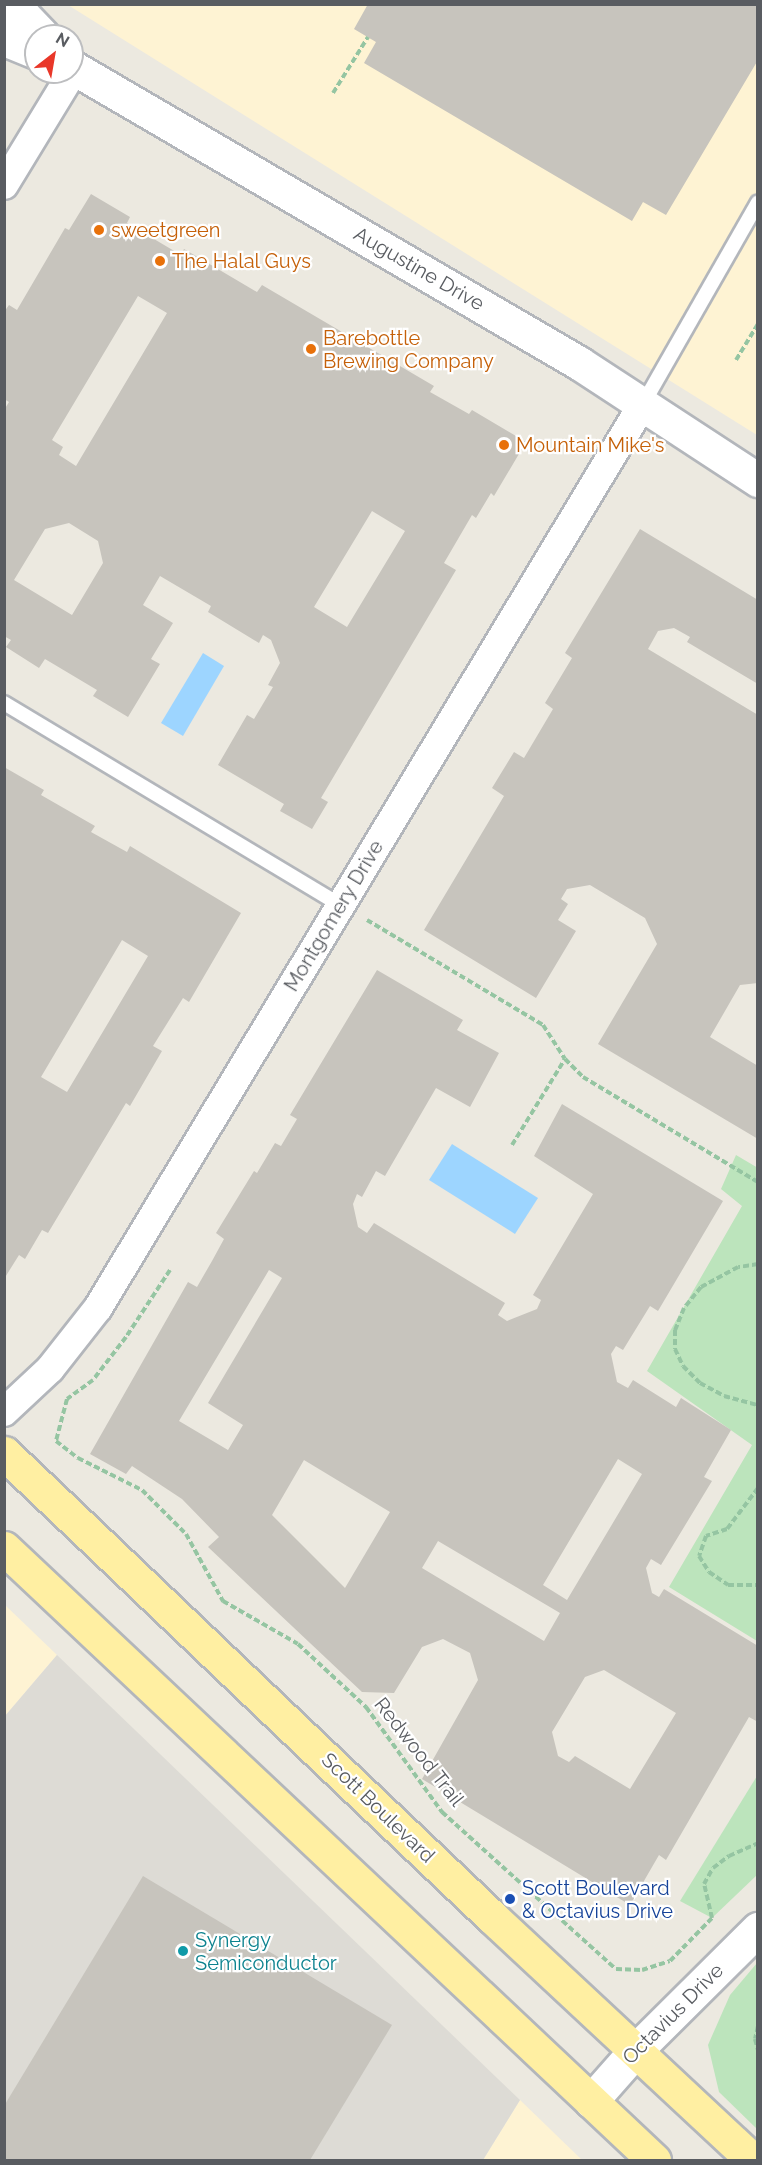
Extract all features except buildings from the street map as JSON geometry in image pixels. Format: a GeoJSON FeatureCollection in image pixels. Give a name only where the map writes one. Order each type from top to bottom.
{"type":"FeatureCollection","features":[{"type":"Feature","properties":{"kind":"main road","name":"Scott Boulevard"},"geometry":{"type":"LineString","coordinates":[[4,1453],[492,1917],[753,2160]]}},
{"type":"Feature","properties":{"kind":"main road"},"geometry":{"type":"LineString","coordinates":[[4,1548],[654,2160]]}},
{"type":"Feature","properties":{"kind":"street"},"geometry":{"type":"LineString","coordinates":[[5,4],[23,15],[32,24]]}},
{"type":"Feature","properties":{"kind":"street"},"geometry":{"type":"LineString","coordinates":[[4,39],[24,47]]}},
{"type":"Feature","properties":{"kind":"street","name":"Augustine Drive"},"geometry":{"type":"LineString","coordinates":[[84,73],[438,279],[642,404],[758,480]]}},
{"type":"Feature","properties":{"kind":"street"},"geometry":{"type":"LineString","coordinates":[[4,185],[63,84]]}},
{"type":"Feature","properties":{"kind":"street","name":"Montgomery Drive"},"geometry":{"type":"LineString","coordinates":[[4,1412],[50,1369],[98,1308],[642,404]]}},
{"type":"Feature","properties":{"kind":"street","name":"Octavius Drive"},"geometry":{"type":"LineString","coordinates":[[591,2101],[636,2050],[758,1929]]}},
{"type":"Feature","properties":{"kind":"lane"},"geometry":{"type":"LineString","coordinates":[[642,404],[758,202]]}},
{"type":"Feature","properties":{"kind":"lane"},"geometry":{"type":"LineString","coordinates":[[4,703],[340,905]]}},
{"type":"Feature","properties":{"kind":"path"},"geometry":{"type":"LineString","coordinates":[[333,93],[368,37]]}},
{"type":"Feature","properties":{"kind":"path"},"geometry":{"type":"LineString","coordinates":[[736,360],[758,324]]}},
{"type":"Feature","properties":{"kind":"path"},"geometry":{"type":"LineString","coordinates":[[340,905],[543,1025],[565,1059],[583,1077],[758,1182]]}},
{"type":"Feature","properties":{"kind":"path"},"geometry":{"type":"LineString","coordinates":[[512,1145],[565,1059]]}},
{"type":"Feature","properties":{"kind":"path"},"geometry":{"type":"LineString","coordinates":[[758,1264],[738,1267],[701,1287],[684,1308],[675,1329],[675,1349],[683,1365],[700,1383],[724,1396],[758,1405]]}},
{"type":"Feature","properties":{"kind":"path","name":"Redwood Trail"},"geometry":{"type":"LineString","coordinates":[[170,1270],[126,1337],[93,1380],[67,1400],[56,1441],[78,1458],[142,1490],[186,1534],[223,1601],[298,1644],[366,1707],[442,1812],[616,1969],[642,1970],[670,1961],[712,1918],[704,1884],[713,1868],[729,1856],[758,1843]]}},
{"type":"Feature","properties":{"kind":"path"},"geometry":{"type":"LineString","coordinates":[[758,1488],[727,1529],[706,1536],[699,1556],[709,1572],[728,1585],[758,1585]]}},
{"type":"Feature","properties":{"kind":"path"},"geometry":{"type":"LineString","coordinates":[[758,2026],[755,2039],[758,2050]]}},
{"type":"Feature","properties":{"kind":"shaded area"},"geometry":{"type":"Polygon","coordinates":[[[68,5],[757,5],[757,435],[276,135],[68,5]]]}},
{"type":"Feature","properties":{"kind":"shaded area"},"geometry":{"type":"Polygon","coordinates":[[[5,1605],[57,1655],[5,1716],[5,1605]]]}},
{"type":"Feature","properties":{"kind":"shaded area"},"geometry":{"type":"Polygon","coordinates":[[[57,1655],[520,2100],[483,2160],[5,2160],[5,1716],[57,1655]]]}},
{"type":"Feature","properties":{"kind":"shaded area"},"geometry":{"type":"Polygon","coordinates":[[[520,2100],[582,2160],[483,2160],[520,2100]]]}},
{"type":"Feature","properties":{"kind":"green space"},"geometry":{"type":"Polygon","coordinates":[[[736,1155],[758,1168],[757,1641],[669,1587],[752,1445],[647,1371],[742,1206],[721,1189],[736,1155]]]}},
{"type":"Feature","properties":{"kind":"green space"},"geometry":{"type":"Polygon","coordinates":[[[757,1776],[757,1875],[712,1918],[680,1901],[757,1776]]]}},
{"type":"Feature","properties":{"kind":"green space"},"geometry":{"type":"Polygon","coordinates":[[[757,1963],[757,2129],[719,2092],[708,2045],[730,1995],[757,1963]]]}},
{"type":"Feature","properties":{"kind":"water"},"geometry":{"type":"Polygon","coordinates":[[[203,653],[224,666],[183,736],[161,723],[203,653]]]}},
{"type":"Feature","properties":{"kind":"water"},"geometry":{"type":"Polygon","coordinates":[[[452,1144],[538,1198],[515,1234],[429,1180],[452,1144]]]}},
{"type":"Feature","properties":{"kind":"place","name":"sweetgreen"},"geometry":{"type":"Point","coordinates":[99,230]}},
{"type":"Feature","properties":{"kind":"place","name":"The Halal Guys"},"geometry":{"type":"Point","coordinates":[160,261]}},
{"type":"Feature","properties":{"kind":"place","name":"Barebottle Brewing Company"},"geometry":{"type":"Point","coordinates":[311,349]}},
{"type":"Feature","properties":{"kind":"place","name":"Mountain Mike's"},"geometry":{"type":"Point","coordinates":[504,445]}},
{"type":"Feature","properties":{"kind":"place","name":"Scott Boulevard & Octavius Drive"},"geometry":{"type":"Point","coordinates":[510,1899]}},
{"type":"Feature","properties":{"kind":"place","name":"Synergy Semiconductor"},"geometry":{"type":"Point","coordinates":[183,1951]}}]}
